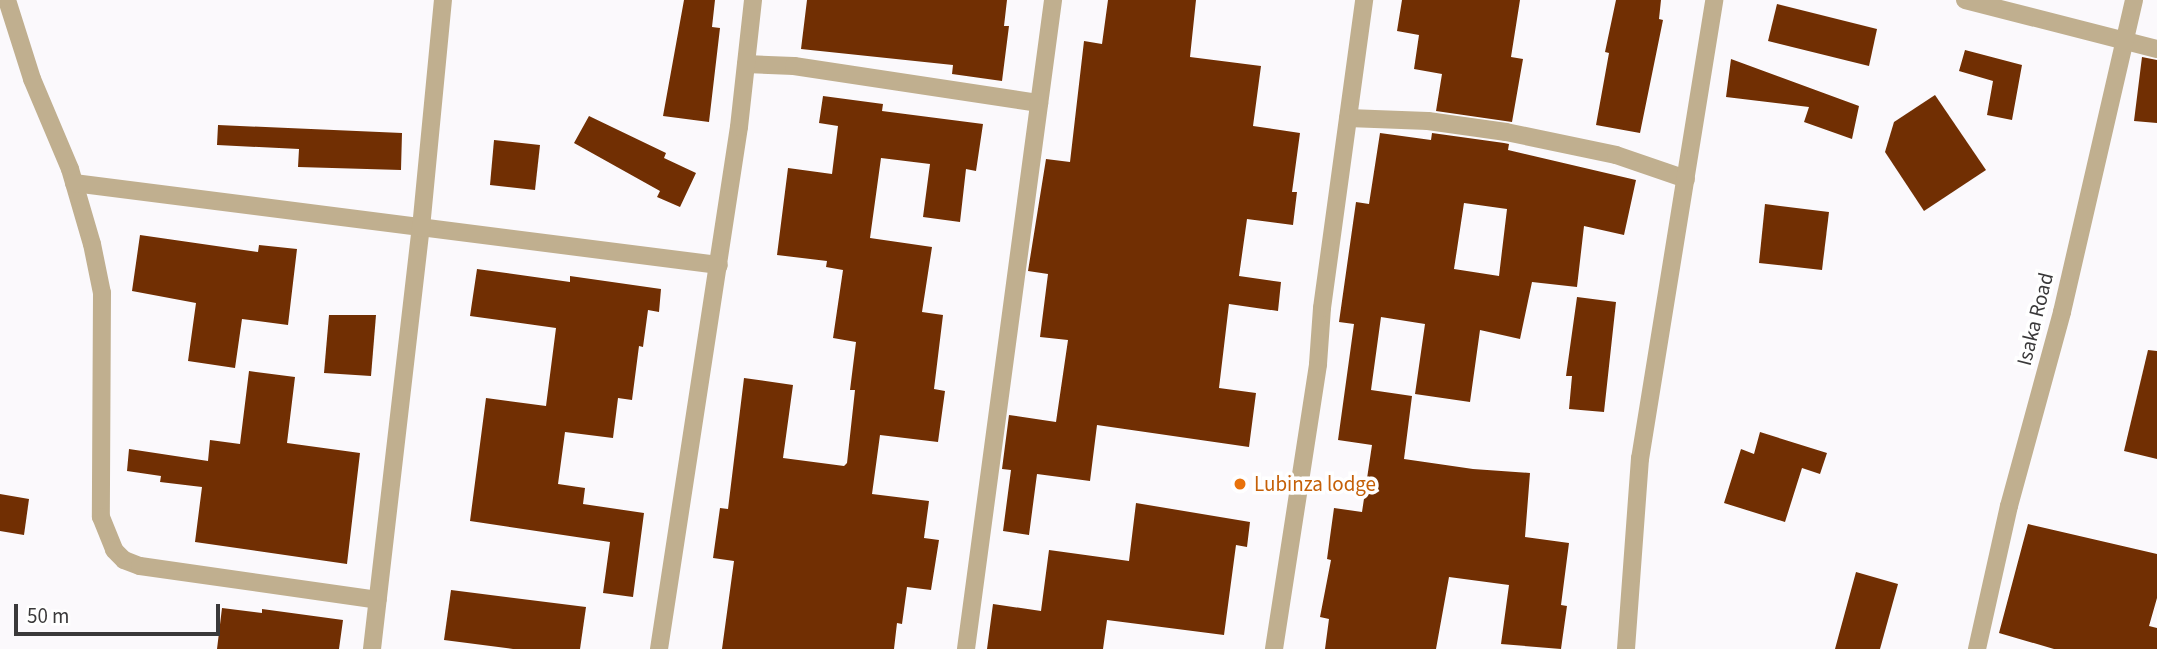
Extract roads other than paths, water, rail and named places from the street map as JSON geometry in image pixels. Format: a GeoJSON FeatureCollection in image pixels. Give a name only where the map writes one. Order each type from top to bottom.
{"type":"FeatureCollection","features":[{"type":"Feature","properties":{"kind":"street"},"geometry":{"type":"LineString","coordinates":[[7,0],[32,79],[74,183],[93,244],[102,293],[101,517],[114,550],[124,560],[140,566],[378,600]]}},
{"type":"Feature","properties":{"kind":"street"},"geometry":{"type":"LineString","coordinates":[[372,649],[421,229],[443,0]]}},
{"type":"Feature","properties":{"kind":"street"},"geometry":{"type":"LineString","coordinates":[[659,649],[719,265],[753,0]]}},
{"type":"Feature","properties":{"kind":"street"},"geometry":{"type":"LineString","coordinates":[[966,649],[1053,0]]}},
{"type":"Feature","properties":{"kind":"street"},"geometry":{"type":"LineString","coordinates":[[1274,649],[1318,364],[1364,0]]}},
{"type":"Feature","properties":{"kind":"street"},"geometry":{"type":"LineString","coordinates":[[1626,649],[1640,459],[1714,0]]}},
{"type":"Feature","properties":{"kind":"street"},"geometry":{"type":"LineString","coordinates":[[1965,0],[2157,49]]}},
{"type":"Feature","properties":{"kind":"street","name":"Isaka Road"},"geometry":{"type":"LineString","coordinates":[[1977,649],[2009,506],[2062,312],[2134,0]]}},
{"type":"Feature","properties":{"kind":"street"},"geometry":{"type":"LineString","coordinates":[[746,64],[794,66],[1039,103]]}},
{"type":"Feature","properties":{"kind":"street"},"geometry":{"type":"LineString","coordinates":[[1348,118],[1428,121],[1506,132],[1616,155],[1686,179]]}},
{"type":"Feature","properties":{"kind":"street"},"geometry":{"type":"LineString","coordinates":[[74,183],[719,265]]}},
{"type":"Feature","properties":{"kind":"place","name":"Lubinza lodge"},"geometry":{"type":"Point","coordinates":[1240,484]}}]}
